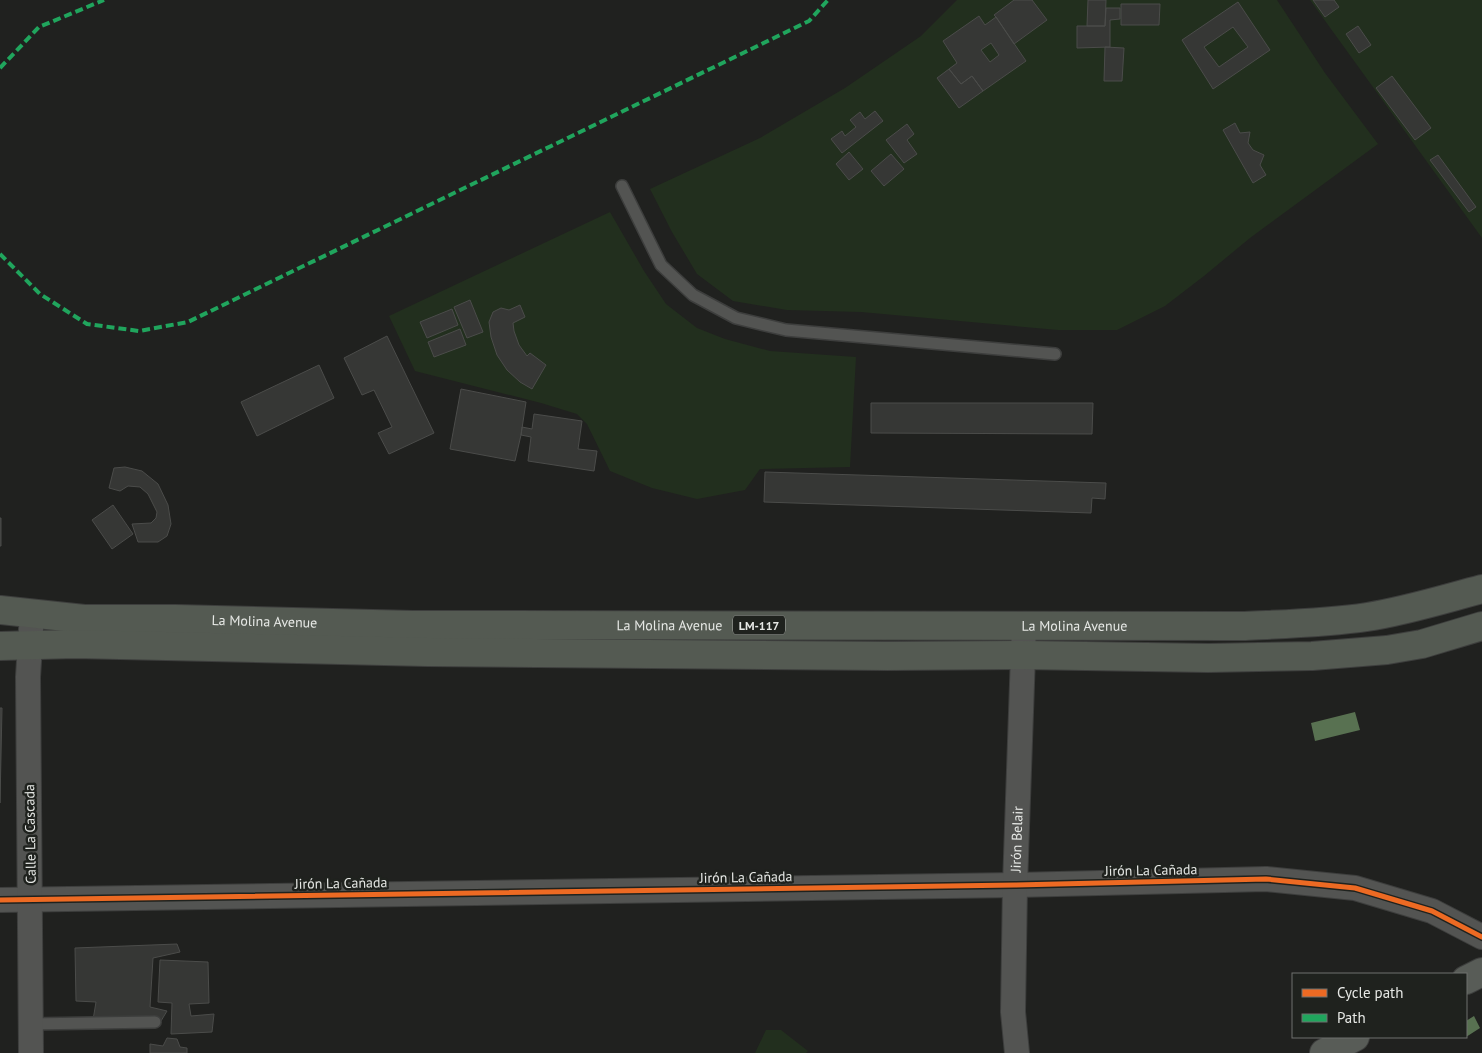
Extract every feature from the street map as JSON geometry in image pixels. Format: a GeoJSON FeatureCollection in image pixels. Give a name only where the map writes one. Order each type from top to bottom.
{"type":"FeatureCollection","features":[{"type":"Feature","properties":{"kind":"main road","name":"La Molina Avenue"},"geometry":{"type":"LineString","coordinates":[[32,613],[84,619],[176,619],[413,625],[1244,626],[1366,617],[1410,609],[1482,588]]}},
{"type":"Feature","properties":{"kind":"main road","name":"LM-117"},"geometry":{"type":"LineString","coordinates":[[0,610],[32,613]]}},
{"type":"Feature","properties":{"kind":"main road","name":"La Molina Avenue"},"geometry":{"type":"LineString","coordinates":[[30,645],[74,644],[427,652],[888,656],[1023,654],[1208,658],[1312,656],[1387,650],[1422,644],[1482,626]]}},
{"type":"Feature","properties":{"kind":"main road","name":"LM-117"},"geometry":{"type":"LineString","coordinates":[[0,646],[30,645]]}},
{"type":"Feature","properties":{"kind":"street","name":"Calle La Cascada"},"geometry":{"type":"LineString","coordinates":[[31,1053],[28,678],[32,613]]}},
{"type":"Feature","properties":{"kind":"street","name":"Jirón Belair"},"geometry":{"type":"LineString","coordinates":[[1017,1053],[1012,1012],[1024,626]]}},
{"type":"Feature","properties":{"kind":"street","name":"Jirón La Cañada"},"geometry":{"type":"LineString","coordinates":[[0,900],[1015,885],[1266,879],[1355,888],[1432,911],[1482,937]]}},
{"type":"Feature","properties":{"kind":"street"},"geometry":{"type":"LineString","coordinates":[[1467,980],[1482,972]]}},
{"type":"Feature","properties":{"kind":"street"},"geometry":{"type":"LineString","coordinates":[[1324,1053],[1353,1038]]}},
{"type":"Feature","properties":{"kind":"lane"},"geometry":{"type":"LineString","coordinates":[[622,186],[661,265],[693,295],[736,318],[786,330],[1055,354]]}},
{"type":"Feature","properties":{"kind":"lane"},"geometry":{"type":"LineString","coordinates":[[30,1024],[155,1022]]}},
{"type":"Feature","properties":{"kind":"shaded area"},"geometry":{"type":"Polygon","coordinates":[[[957,0],[1277,0],[1325,73],[1378,144],[1250,238],[1165,306],[1117,330],[1058,330],[861,312],[787,310],[733,301],[697,274],[672,232],[650,189],[760,138],[845,88],[921,36],[957,0]]]}},
{"type":"Feature","properties":{"kind":"shaded area"},"geometry":{"type":"Polygon","coordinates":[[[1310,0],[1482,0],[1482,238],[1310,0]]]}},
{"type":"Feature","properties":{"kind":"shaded area"},"geometry":{"type":"Polygon","coordinates":[[[610,212],[644,271],[666,304],[697,328],[725,339],[770,351],[856,357],[850,467],[760,469],[745,490],[697,499],[652,488],[610,471],[587,424],[577,414],[415,371],[389,316],[610,212]]]}},
{"type":"Feature","properties":{"kind":"shaded area"},"geometry":{"type":"Polygon","coordinates":[[[1355,712],[1360,730],[1315,741],[1311,723],[1355,712]]]}},
{"type":"Feature","properties":{"kind":"shaded area"},"geometry":{"type":"Polygon","coordinates":[[[1474,1016],[1480,1028],[1467,1036],[1467,1020],[1474,1016]]]}},
{"type":"Feature","properties":{"kind":"shaded area"},"geometry":{"type":"Polygon","coordinates":[[[766,1030],[781,1030],[808,1051],[806,1053],[755,1053],[766,1030]]]}},
{"type":"Feature","properties":{"kind":"building"},"geometry":{"type":"Polygon","coordinates":[[[1014,0],[1032,0],[1047,20],[1014,44],[994,15],[1014,0]]]}},
{"type":"Feature","properties":{"kind":"building"},"geometry":{"type":"Polygon","coordinates":[[[1088,0],[1106,0],[1105,26],[1087,26],[1088,0]]]}},
{"type":"Feature","properties":{"kind":"building"},"geometry":{"type":"Polygon","coordinates":[[[1313,0],[1334,0],[1339,7],[1325,17],[1313,0]]]}},
{"type":"Feature","properties":{"kind":"building"},"geometry":{"type":"Polygon","coordinates":[[[1238,2],[1270,50],[1213,89],[1182,40],[1238,2]],[[1233,27],[1204,47],[1219,67],[1248,47],[1233,27]]]}},
{"type":"Feature","properties":{"kind":"building"},"geometry":{"type":"Polygon","coordinates":[[[1121,4],[1160,4],[1159,25],[1121,25],[1121,4]]]}},
{"type":"Feature","properties":{"kind":"building"},"geometry":{"type":"Polygon","coordinates":[[[1106,8],[1120,8],[1120,19],[1110,20],[1110,47],[1077,48],[1077,26],[1105,26],[1106,8]]]}},
{"type":"Feature","properties":{"kind":"building"},"geometry":{"type":"Polygon","coordinates":[[[979,16],[985,25],[996,17],[1026,61],[983,91],[972,76],[961,84],[949,69],[957,63],[943,41],[979,16]],[[991,43],[981,50],[990,62],[999,55],[991,43]]]}},
{"type":"Feature","properties":{"kind":"building"},"geometry":{"type":"Polygon","coordinates":[[[1358,26],[1371,45],[1359,53],[1346,34],[1358,26]]]}},
{"type":"Feature","properties":{"kind":"building"},"geometry":{"type":"Polygon","coordinates":[[[1105,47],[1124,48],[1122,81],[1104,81],[1105,47]]]}},
{"type":"Feature","properties":{"kind":"building"},"geometry":{"type":"Polygon","coordinates":[[[949,69],[961,84],[972,76],[983,91],[959,108],[937,78],[949,69]]]}},
{"type":"Feature","properties":{"kind":"building"},"geometry":{"type":"Polygon","coordinates":[[[1392,76],[1431,128],[1415,140],[1376,88],[1392,76]]]}},
{"type":"Feature","properties":{"kind":"building"},"geometry":{"type":"Polygon","coordinates":[[[875,111],[883,121],[842,153],[831,139],[842,131],[845,136],[856,127],[850,120],[860,112],[865,119],[875,111]]]}},
{"type":"Feature","properties":{"kind":"building"},"geometry":{"type":"Polygon","coordinates":[[[1235,123],[1240,133],[1250,132],[1248,143],[1253,150],[1264,155],[1260,165],[1266,175],[1253,183],[1223,130],[1235,123]]]}},
{"type":"Feature","properties":{"kind":"building"},"geometry":{"type":"Polygon","coordinates":[[[907,124],[914,134],[907,140],[917,154],[904,163],[886,140],[907,124]]]}},
{"type":"Feature","properties":{"kind":"building"},"geometry":{"type":"Polygon","coordinates":[[[849,152],[863,169],[849,180],[836,164],[849,152]]]}},
{"type":"Feature","properties":{"kind":"building"},"geometry":{"type":"Polygon","coordinates":[[[891,154],[904,169],[884,186],[871,171],[891,154]]]}},
{"type":"Feature","properties":{"kind":"building"},"geometry":{"type":"Polygon","coordinates":[[[1438,155],[1476,207],[1469,212],[1430,160],[1438,155]]]}},
{"type":"Feature","properties":{"kind":"building"},"geometry":{"type":"Polygon","coordinates":[[[470,300],[483,332],[467,338],[454,307],[470,300]]]}},
{"type":"Feature","properties":{"kind":"building"},"geometry":{"type":"Polygon","coordinates":[[[520,305],[525,317],[513,323],[519,345],[527,356],[530,353],[546,365],[532,389],[520,382],[507,370],[497,355],[491,337],[489,322],[493,312],[501,308],[509,310],[520,305]]]}},
{"type":"Feature","properties":{"kind":"building"},"geometry":{"type":"Polygon","coordinates":[[[452,309],[458,325],[427,338],[420,322],[452,309]]]}},
{"type":"Feature","properties":{"kind":"building"},"geometry":{"type":"Polygon","coordinates":[[[460,329],[466,345],[434,357],[428,342],[460,329]]]}},
{"type":"Feature","properties":{"kind":"building"},"geometry":{"type":"Polygon","coordinates":[[[387,336],[434,433],[389,454],[378,433],[392,427],[374,390],[362,395],[344,358],[387,336]]]}},
{"type":"Feature","properties":{"kind":"building"},"geometry":{"type":"Polygon","coordinates":[[[319,365],[334,398],[257,436],[241,402],[319,365]]]}},
{"type":"Feature","properties":{"kind":"building"},"geometry":{"type":"Polygon","coordinates":[[[461,389],[526,402],[515,461],[450,449],[461,389]]]}},
{"type":"Feature","properties":{"kind":"building"},"geometry":{"type":"Polygon","coordinates":[[[871,403],[1093,403],[1092,434],[871,433],[871,403]]]}},
{"type":"Feature","properties":{"kind":"building"},"geometry":{"type":"Polygon","coordinates":[[[534,414],[582,421],[578,449],[597,451],[594,471],[528,461],[531,437],[521,435],[522,427],[532,429],[534,414]]]}},
{"type":"Feature","properties":{"kind":"building"},"geometry":{"type":"Polygon","coordinates":[[[125,467],[142,471],[158,484],[168,505],[171,524],[167,536],[158,542],[138,542],[132,524],[151,523],[156,518],[157,512],[148,494],[140,487],[128,486],[120,491],[109,488],[114,468],[125,467]]]}},
{"type":"Feature","properties":{"kind":"building"},"geometry":{"type":"Polygon","coordinates":[[[765,472],[1106,483],[1105,499],[1092,498],[1091,513],[764,502],[765,472]]]}},
{"type":"Feature","properties":{"kind":"building"},"geometry":{"type":"Polygon","coordinates":[[[113,505],[133,534],[112,549],[92,520],[113,505]]]}},
{"type":"Feature","properties":{"kind":"building"},"geometry":{"type":"Polygon","coordinates":[[[1,518],[1,546],[0,546],[1,518]]]}},
{"type":"Feature","properties":{"kind":"building"},"geometry":{"type":"Polygon","coordinates":[[[0,708],[2,708],[0,803],[0,708]]]}},
{"type":"Feature","properties":{"kind":"building"},"geometry":{"type":"Polygon","coordinates":[[[177,944],[180,952],[153,958],[150,1007],[167,1011],[161,1021],[93,1020],[96,1002],[76,1001],[75,948],[177,944]]]}},
{"type":"Feature","properties":{"kind":"building"},"geometry":{"type":"Polygon","coordinates":[[[160,960],[208,962],[209,1003],[189,1004],[191,1016],[214,1014],[212,1032],[171,1034],[172,1003],[158,1002],[160,960]]]}},
{"type":"Feature","properties":{"kind":"building"},"geometry":{"type":"Polygon","coordinates":[[[167,1038],[177,1039],[180,1047],[187,1048],[187,1053],[150,1053],[150,1044],[163,1046],[167,1038]]]}},
{"type":"Feature","properties":{"kind":"marked path"},"geometry":{"type":"LineString","coordinates":[[0,68],[39,27],[104,0]]}},
{"type":"Feature","properties":{"kind":"marked path"},"geometry":{"type":"LineString","coordinates":[[0,254],[40,294],[87,324],[139,331],[188,322],[809,21],[828,0]]}},
{"type":"Feature","properties":{"kind":"cycle path"},"geometry":{"type":"LineString","coordinates":[[0,900],[1015,885],[1266,879],[1355,888],[1432,911],[1482,937]]}}]}
